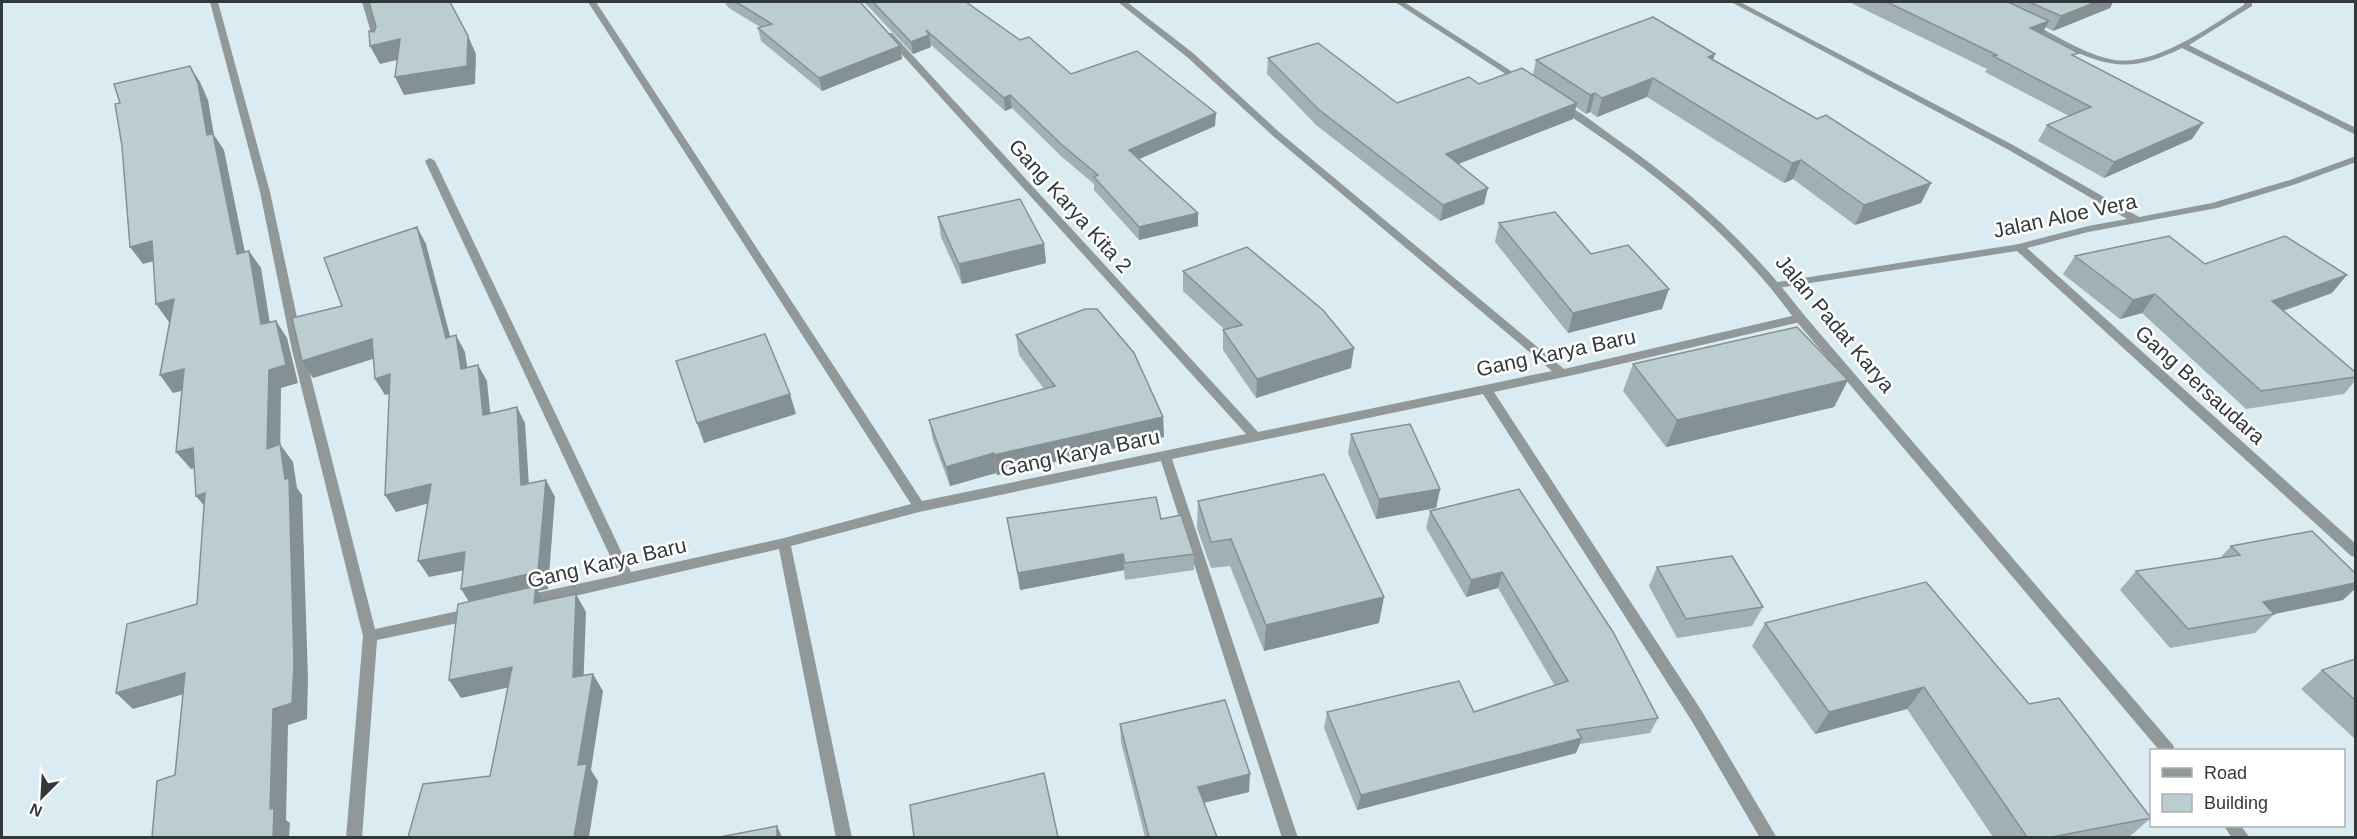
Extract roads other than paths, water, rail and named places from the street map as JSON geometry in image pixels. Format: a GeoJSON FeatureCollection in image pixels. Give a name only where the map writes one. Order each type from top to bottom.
{"type":"FeatureCollection","features":[{"type":"Feature","properties":{"kind":"street"},"geometry":{"type":"LineString","coordinates":[[214,2],[265,192],[298,350],[370,636],[354,837]]}},
{"type":"Feature","properties":{"kind":"street"},"geometry":{"type":"LineString","coordinates":[[366,2],[379,46]]}},
{"type":"Feature","properties":{"kind":"street"},"geometry":{"type":"LineString","coordinates":[[592,2],[919,507]]}},
{"type":"Feature","properties":{"kind":"street"},"geometry":{"type":"LineString","coordinates":[[1122,2],[1190,55],[1285,142],[1562,373]]}},
{"type":"Feature","properties":{"kind":"street"},"geometry":{"type":"LineString","coordinates":[[1399,2],[1528,85]]}},
{"type":"Feature","properties":{"kind":"street"},"geometry":{"type":"LineString","coordinates":[[1735,2],[1999,141],[2137,220]]}},
{"type":"Feature","properties":{"kind":"street"},"geometry":{"type":"LineString","coordinates":[[2019,21],[2102,59],[2119,63],[2136,63],[2182,45],[2248,6],[2248,2]]}},
{"type":"Feature","properties":{"kind":"street","name":"Gang Karya Kita 2"},"geometry":{"type":"LineString","coordinates":[[881,27],[1255,436]]}},
{"type":"Feature","properties":{"kind":"street"},"geometry":{"type":"LineString","coordinates":[[2182,45],[2355,132]]}},
{"type":"Feature","properties":{"kind":"street","name":"Jalan Padat Karya"},"geometry":{"type":"LineString","coordinates":[[1548,98],[1588,123],[1708,213],[1778,285],[1800,318],[2167,749]]}},
{"type":"Feature","properties":{"kind":"street","name":"Jalan Aloe Vera"},"geometry":{"type":"LineString","coordinates":[[1778,285],[2019,247],[2137,220],[2213,206],[2293,182],[2355,159]]}},
{"type":"Feature","properties":{"kind":"street"},"geometry":{"type":"LineString","coordinates":[[430,162],[628,579]]}},
{"type":"Feature","properties":{"kind":"street","name":"Gang Bersaudara"},"geometry":{"type":"LineString","coordinates":[[2019,247],[2355,552]]}},
{"type":"Feature","properties":{"kind":"street","name":"Gang Karya Baru"},"geometry":{"type":"LineString","coordinates":[[516,604],[784,543],[919,507],[1562,373],[1800,318]]}},
{"type":"Feature","properties":{"kind":"street"},"geometry":{"type":"LineString","coordinates":[[1486,388],[1698,718],[1769,837]]}},
{"type":"Feature","properties":{"kind":"street"},"geometry":{"type":"LineString","coordinates":[[1165,455],[1290,837]]}},
{"type":"Feature","properties":{"kind":"street"},"geometry":{"type":"LineString","coordinates":[[784,543],[844,837]]}},
{"type":"Feature","properties":{"kind":"street"},"geometry":{"type":"LineString","coordinates":[[370,636],[483,611]]}}]}
